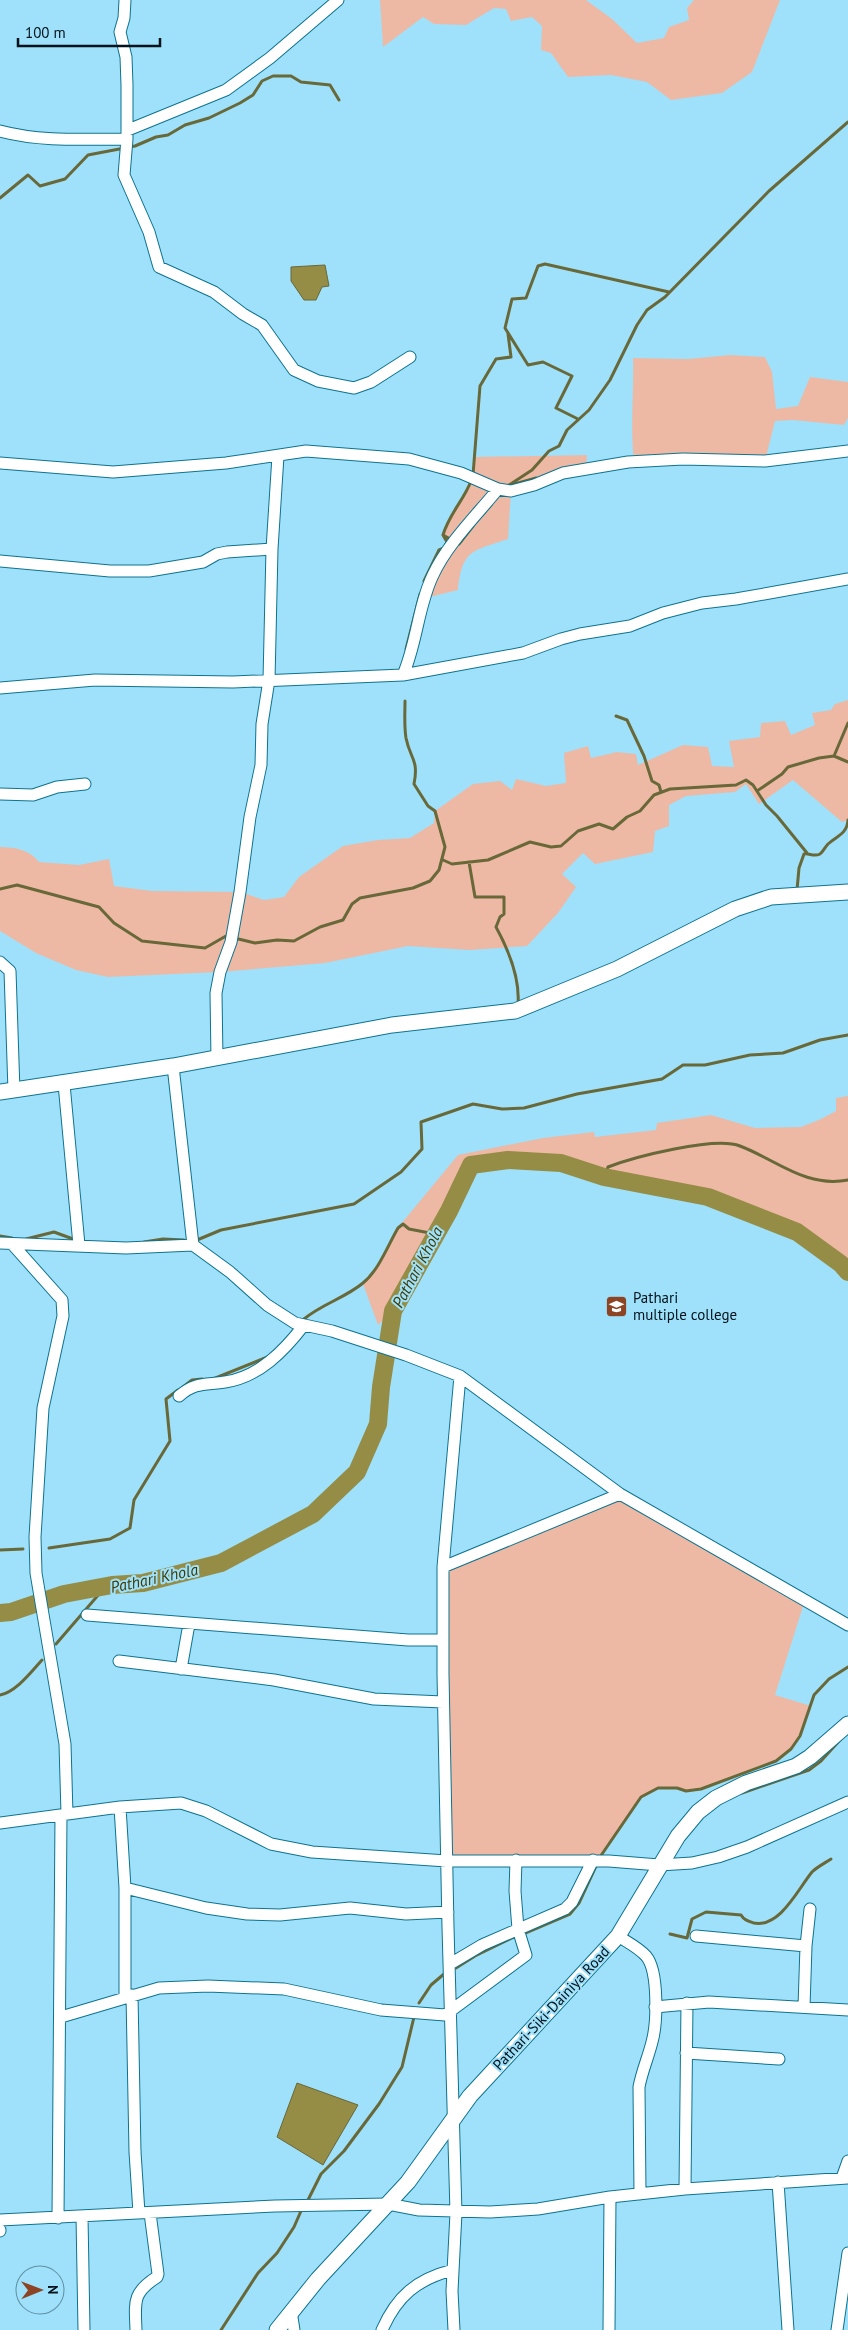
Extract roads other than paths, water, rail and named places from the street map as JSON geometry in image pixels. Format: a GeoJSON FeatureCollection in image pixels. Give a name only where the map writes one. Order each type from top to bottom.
{"type":"FeatureCollection","features":[{"type":"Feature","properties":{"kind":"street"},"geometry":{"type":"LineString","coordinates":[[124,0],[124,18],[120,32],[126,57],[128,135],[124,176],[130,195],[140,210],[159,267],[214,292],[243,314],[262,325],[294,370],[318,381],[354,388],[371,382],[410,358]]}},
{"type":"Feature","properties":{"kind":"street"},"geometry":{"type":"LineString","coordinates":[[0,131],[13,135],[61,140],[128,135],[226,90],[270,58],[338,0]]}},
{"type":"Feature","properties":{"kind":"street"},"geometry":{"type":"LineString","coordinates":[[0,463],[113,472],[226,463],[306,452],[410,459],[461,473],[498,488],[511,491],[534,485],[563,473],[628,462],[683,459],[765,461],[848,451]]}},
{"type":"Feature","properties":{"kind":"street"},"geometry":{"type":"LineString","coordinates":[[217,1059],[216,993],[220,972],[232,939],[250,817],[261,765],[262,724],[269,680],[272,548],[278,456]]}},
{"type":"Feature","properties":{"kind":"street"},"geometry":{"type":"LineString","coordinates":[[403,675],[409,660],[414,635],[432,575],[451,545],[498,488]]}},
{"type":"Feature","properties":{"kind":"street"},"geometry":{"type":"LineString","coordinates":[[0,561],[110,571],[149,571],[203,562],[217,554],[227,552],[272,548]]}},
{"type":"Feature","properties":{"kind":"street"},"geometry":{"type":"LineString","coordinates":[[0,688],[95,680],[233,682],[403,675],[523,653],[574,635],[630,626],[664,613],[702,602],[744,598],[848,579]]}},
{"type":"Feature","properties":{"kind":"street"},"geometry":{"type":"LineString","coordinates":[[0,794],[33,795],[57,787],[85,784]]}},
{"type":"Feature","properties":{"kind":"street"},"geometry":{"type":"LineString","coordinates":[[0,962],[10,972],[5,1021],[7,1092],[217,1059],[392,1025],[515,1011],[617,969],[735,909],[771,897],[848,892]]}},
{"type":"Feature","properties":{"kind":"street"},"geometry":{"type":"LineString","coordinates":[[173,1066],[192,1245]]}},
{"type":"Feature","properties":{"kind":"street"},"geometry":{"type":"LineString","coordinates":[[64,1084],[79,1244]]}},
{"type":"Feature","properties":{"kind":"street"},"geometry":{"type":"LineString","coordinates":[[0,1243],[13,1245],[79,1244],[126,1248],[192,1245],[230,1272],[266,1305],[295,1324],[332,1331],[406,1354],[460,1376],[620,1494],[848,1625]]}},
{"type":"Feature","properties":{"kind":"street"},"geometry":{"type":"LineString","coordinates":[[13,1245],[62,1300],[63,1316],[43,1408],[35,1537],[36,1573],[44,1632],[64,1744],[58,2218]]}},
{"type":"Feature","properties":{"kind":"street"},"geometry":{"type":"LineString","coordinates":[[179,1396],[192,1386],[226,1382],[253,1372],[279,1355],[304,1325]]}},
{"type":"Feature","properties":{"kind":"street"},"geometry":{"type":"LineString","coordinates":[[454,2330],[453,2270],[456,2212],[443,1702],[443,1567],[460,1376]]}},
{"type":"Feature","properties":{"kind":"street"},"geometry":{"type":"LineString","coordinates":[[443,1567],[620,1494]]}},
{"type":"Feature","properties":{"kind":"street"},"geometry":{"type":"LineString","coordinates":[[87,1615],[408,1640],[443,1640]]}},
{"type":"Feature","properties":{"kind":"street"},"geometry":{"type":"LineString","coordinates":[[181,1669],[189,1624]]}},
{"type":"Feature","properties":{"kind":"street"},"geometry":{"type":"LineString","coordinates":[[119,1661],[274,1680],[374,1699],[443,1702]]}},
{"type":"Feature","properties":{"kind":"street","name":"Pathari-Siki-Dainiya Road"},"geometry":{"type":"LineString","coordinates":[[278,2330],[291,2311],[408,2182],[470,2096],[618,1936],[659,1865],[678,1836],[698,1812],[716,1798],[746,1783],[796,1766],[810,1757],[848,1724]]}},
{"type":"Feature","properties":{"kind":"street"},"geometry":{"type":"LineString","coordinates":[[0,1822],[120,1807],[181,1803],[206,1811],[271,1844],[288,1848],[389,1859],[447,1861],[593,1860],[659,1865],[692,1863],[718,1857],[747,1847],[848,1802]]}},
{"type":"Feature","properties":{"kind":"street"},"geometry":{"type":"LineString","coordinates":[[120,1807],[135,2152],[158,2274],[157,2277],[145,2284],[138,2293],[136,2330]]}},
{"type":"Feature","properties":{"kind":"street"},"geometry":{"type":"LineString","coordinates":[[61,2017],[159,1988],[185,1986],[284,1989],[381,2010],[439,2016],[452,2012],[526,1955],[518,1929],[515,1891],[516,1860]]}},
{"type":"Feature","properties":{"kind":"street"},"geometry":{"type":"LineString","coordinates":[[450,1964],[482,1945],[565,1909],[572,1902],[593,1860]]}},
{"type":"Feature","properties":{"kind":"street"},"geometry":{"type":"LineString","coordinates":[[125,1888],[206,1908],[247,1914],[280,1915],[350,1908],[406,1914],[448,1912]]}},
{"type":"Feature","properties":{"kind":"street"},"geometry":{"type":"LineString","coordinates":[[804,2007],[806,1946],[810,1909]]}},
{"type":"Feature","properties":{"kind":"street"},"geometry":{"type":"LineString","coordinates":[[618,1936],[646,1956],[653,1970],[656,2026],[639,2086],[640,2194]]}},
{"type":"Feature","properties":{"kind":"street"},"geometry":{"type":"LineString","coordinates":[[696,1936],[806,1946]]}},
{"type":"Feature","properties":{"kind":"street"},"geometry":{"type":"LineString","coordinates":[[656,2007],[709,2002],[848,2010]]}},
{"type":"Feature","properties":{"kind":"street"},"geometry":{"type":"LineString","coordinates":[[685,2189],[687,2003]]}},
{"type":"Feature","properties":{"kind":"street"},"geometry":{"type":"LineString","coordinates":[[686,2053],[780,2059]]}},
{"type":"Feature","properties":{"kind":"street"},"geometry":{"type":"LineString","coordinates":[[0,2220],[274,2206],[388,2204],[419,2210],[456,2212],[538,2209],[610,2197],[685,2189],[845,2178],[848,2161]]}},
{"type":"Feature","properties":{"kind":"street"},"geometry":{"type":"LineString","coordinates":[[778,2182],[788,2330]]}},
{"type":"Feature","properties":{"kind":"street"},"geometry":{"type":"LineString","coordinates":[[609,2330],[610,2197]]}},
{"type":"Feature","properties":{"kind":"street"},"geometry":{"type":"LineString","coordinates":[[82,2216],[84,2330]]}},
{"type":"Feature","properties":{"kind":"street"},"geometry":{"type":"LineString","coordinates":[[837,2330],[848,2253]]}},
{"type":"Feature","properties":{"kind":"street"},"geometry":{"type":"LineString","coordinates":[[382,2330],[389,2313],[406,2294],[426,2280],[453,2270]]}},
{"type":"Feature","properties":{"kind":"street"},"geometry":{"type":"LineString","coordinates":[[291,2311],[294,2330]]}},
{"type":"Feature","properties":{"kind":"waterway"},"geometry":{"type":"LineString","coordinates":[[0,198],[28,175],[40,186],[65,179],[88,155],[135,146],[156,137],[168,135],[185,125],[209,118],[253,95],[262,81],[273,76],[291,76],[301,82],[330,85],[339,100]]}},
{"type":"Feature","properties":{"kind":"waterway"},"geometry":{"type":"LineString","coordinates":[[506,487],[532,470],[549,451],[559,446],[567,430],[589,410],[610,380],[637,325],[647,310],[665,297],[769,191],[848,122]]}},
{"type":"Feature","properties":{"kind":"waterway"},"geometry":{"type":"LineString","coordinates":[[578,419],[556,408],[572,376],[543,362],[528,365],[505,328],[512,299],[526,298],[538,266],[545,264],[669,292]]}},
{"type":"Feature","properties":{"kind":"waterway"},"geometry":{"type":"LineString","coordinates":[[473,475],[480,386],[496,359],[511,357],[508,334]]}},
{"type":"Feature","properties":{"kind":"waterway"},"geometry":{"type":"LineString","coordinates":[[511,485],[536,478]]}},
{"type":"Feature","properties":{"kind":"waterway"},"geometry":{"type":"LineString","coordinates":[[443,535],[449,520],[471,481]]}},
{"type":"Feature","properties":{"kind":"waterway"},"geometry":{"type":"LineString","coordinates":[[482,515],[491,505]]}},
{"type":"Feature","properties":{"kind":"waterway"},"geometry":{"type":"LineString","coordinates":[[424,581],[439,550],[444,548],[447,542],[443,535],[459,544],[473,526]]}},
{"type":"Feature","properties":{"kind":"waterway"},"geometry":{"type":"LineString","coordinates":[[406,649],[420,594]]}},
{"type":"Feature","properties":{"kind":"waterway"},"geometry":{"type":"LineString","coordinates":[[0,889],[17,885],[99,907],[114,923],[142,941],[205,948],[226,936],[255,943],[277,940],[294,941],[320,927],[343,920],[352,904],[360,898],[413,888],[430,881],[439,870],[445,847],[435,811],[428,806],[414,784],[415,764],[405,733],[405,701]]}},
{"type":"Feature","properties":{"kind":"waterway"},"geometry":{"type":"LineString","coordinates":[[616,716],[627,720],[644,756],[652,781],[659,785],[661,792]]}},
{"type":"Feature","properties":{"kind":"waterway"},"geometry":{"type":"LineString","coordinates":[[757,791],[782,774],[788,767],[819,758],[834,756],[848,723]]}},
{"type":"Feature","properties":{"kind":"waterway"},"geometry":{"type":"LineString","coordinates":[[834,756],[848,762]]}},
{"type":"Feature","properties":{"kind":"waterway"},"geometry":{"type":"LineString","coordinates":[[443,860],[452,864],[488,860],[530,842],[551,847],[561,846],[578,831],[599,824],[613,829],[627,817],[640,811],[654,795],[670,789],[736,785],[746,780],[753,785],[766,805],[807,853]]}},
{"type":"Feature","properties":{"kind":"waterway"},"geometry":{"type":"LineString","coordinates":[[799,891],[797,890],[799,868],[804,854],[820,854],[828,844],[844,832],[848,820]]}},
{"type":"Feature","properties":{"kind":"waterway"},"geometry":{"type":"LineString","coordinates":[[469,862],[475,897],[504,897],[504,914],[500,917],[496,927],[505,945],[515,974],[518,1004]]}},
{"type":"Feature","properties":{"kind":"waterway"},"geometry":{"type":"LineString","coordinates":[[197,1240],[221,1230],[354,1204],[401,1172],[422,1149],[421,1122],[473,1104],[502,1109],[524,1108],[577,1094],[662,1079],[683,1065],[705,1065],[750,1055],[783,1053],[820,1040],[848,1035]]}},
{"type":"Feature","properties":{"kind":"waterway"},"geometry":{"type":"LineString","coordinates":[[604,1177],[608,1167],[636,1158],[674,1149],[728,1144],[740,1146],[792,1171],[818,1180],[848,1180]]}},
{"type":"Feature","properties":{"kind":"waterway","name":"Pathari Khola"},"geometry":{"type":"LineString","coordinates":[[0,1613],[11,1612],[64,1594],[112,1585],[143,1583],[221,1563],[313,1514],[357,1472],[378,1424],[381,1387],[393,1311],[449,1211],[471,1165],[508,1160],[561,1163],[604,1177],[708,1197],[797,1232],[841,1264],[848,1272]]}},
{"type":"Feature","properties":{"kind":"waterway"},"geometry":{"type":"LineString","coordinates":[[304,1319],[318,1309],[349,1293],[369,1278],[398,1228],[403,1224],[409,1229],[435,1234]]}},
{"type":"Feature","properties":{"kind":"waterway"},"geometry":{"type":"LineString","coordinates":[[26,1239],[54,1232],[73,1239]]}},
{"type":"Feature","properties":{"kind":"waterway"},"geometry":{"type":"LineString","coordinates":[[0,1236],[12,1238]]}},
{"type":"Feature","properties":{"kind":"waterway"},"geometry":{"type":"LineString","coordinates":[[144,1242],[163,1239],[184,1240]]}},
{"type":"Feature","properties":{"kind":"waterway"},"geometry":{"type":"LineString","coordinates":[[213,1379],[270,1356]]}},
{"type":"Feature","properties":{"kind":"waterway"},"geometry":{"type":"LineString","coordinates":[[183,1387],[192,1380],[202,1379]]}},
{"type":"Feature","properties":{"kind":"waterway"},"geometry":{"type":"LineString","coordinates":[[49,1548],[110,1539],[130,1528],[134,1500],[170,1441],[166,1399],[178,1390]]}},
{"type":"Feature","properties":{"kind":"waterway"},"geometry":{"type":"LineString","coordinates":[[0,1550],[23,1549]]}},
{"type":"Feature","properties":{"kind":"waterway"},"geometry":{"type":"LineString","coordinates":[[56,1644],[106,1586]]}},
{"type":"Feature","properties":{"kind":"waterway"},"geometry":{"type":"LineString","coordinates":[[0,1695],[17,1686],[42,1660]]}},
{"type":"Feature","properties":{"kind":"waterway"},"geometry":{"type":"LineString","coordinates":[[600,1857],[641,1797],[658,1788],[677,1788],[686,1791],[701,1789],[776,1761],[791,1749],[800,1736],[814,1695],[829,1679],[848,1667]]}},
{"type":"Feature","properties":{"kind":"waterway"},"geometry":{"type":"LineString","coordinates":[[742,1793],[809,1770],[821,1761],[840,1740]]}},
{"type":"Feature","properties":{"kind":"waterway"},"geometry":{"type":"LineString","coordinates":[[670,1934],[687,1938],[692,1919],[706,1912],[741,1915],[754,1923],[772,1920],[788,1906],[812,1872],[831,1859]]}},
{"type":"Feature","properties":{"kind":"waterway"},"geometry":{"type":"LineString","coordinates":[[523,1934],[570,1914],[579,1903],[596,1866]]}},
{"type":"Feature","properties":{"kind":"waterway"},"geometry":{"type":"LineString","coordinates":[[456,1968],[475,1956],[514,1937]]}},
{"type":"Feature","properties":{"kind":"waterway"},"geometry":{"type":"LineString","coordinates":[[419,2003],[431,1985],[444,1974]]}},
{"type":"Feature","properties":{"kind":"waterway"},"geometry":{"type":"LineString","coordinates":[[307,2202],[321,2174],[344,2151],[379,2104],[402,2067],[414,2017]]}},
{"type":"Feature","properties":{"kind":"waterway"},"geometry":{"type":"LineString","coordinates":[[221,2330],[258,2273],[277,2253],[294,2227],[301,2211]]}},
{"type":"Feature","properties":{"kind":"place","name":"Pathari multiple college"},"geometry":{"type":"Point","coordinates":[617,1306]}}]}
